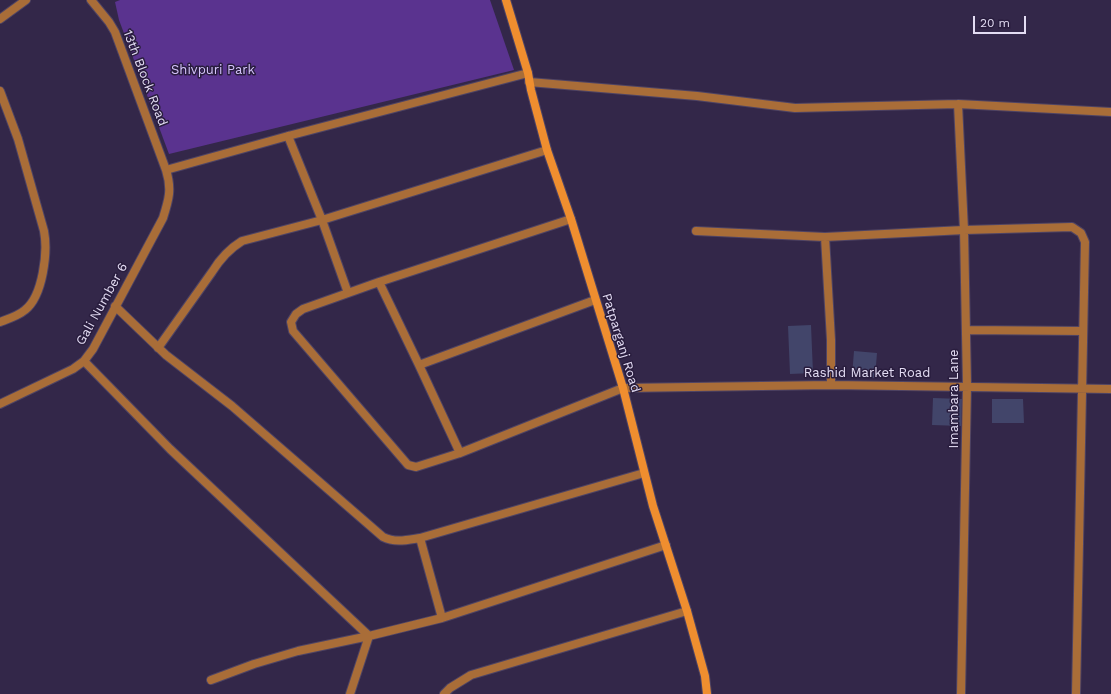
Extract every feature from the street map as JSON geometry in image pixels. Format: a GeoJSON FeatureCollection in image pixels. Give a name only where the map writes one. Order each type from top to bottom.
{"type":"FeatureCollection","features":[{"type":"Feature","properties":{"kind":"street"},"geometry":{"type":"LineString","coordinates":[[0,19],[26,0]]}},
{"type":"Feature","properties":{"kind":"street","name":"13th Block Road"},"geometry":{"type":"LineString","coordinates":[[91,0],[115,32],[166,170]]}},
{"type":"Feature","properties":{"kind":"street","name":"Patparganj Road"},"geometry":{"type":"LineString","coordinates":[[506,0],[528,73],[547,150],[571,219],[623,388],[653,506],[687,611],[705,676],[707,694]]}},
{"type":"Feature","properties":{"kind":"street"},"geometry":{"type":"LineString","coordinates":[[166,170],[288,136],[528,73]]}},
{"type":"Feature","properties":{"kind":"street"},"geometry":{"type":"LineString","coordinates":[[529,82],[697,96],[795,108],[958,104],[1111,112]]}},
{"type":"Feature","properties":{"kind":"street"},"geometry":{"type":"LineString","coordinates":[[0,91],[18,139],[46,242],[40,284],[33,302],[25,310],[0,322]]}},
{"type":"Feature","properties":{"kind":"street","name":"Imambara Lane"},"geometry":{"type":"LineString","coordinates":[[958,104],[964,230],[967,386],[961,694]]}},
{"type":"Feature","properties":{"kind":"street"},"geometry":{"type":"LineString","coordinates":[[288,136],[322,220],[348,292]]}},
{"type":"Feature","properties":{"kind":"street"},"geometry":{"type":"LineString","coordinates":[[158,348],[219,261],[233,247],[242,241],[322,220],[547,150]]}},
{"type":"Feature","properties":{"kind":"street","name":"Gali Number 6"},"geometry":{"type":"LineString","coordinates":[[0,404],[73,369],[84,361],[93,349],[163,218],[170,190],[166,170]]}},
{"type":"Feature","properties":{"kind":"street"},"geometry":{"type":"LineString","coordinates":[[571,219],[303,308],[296,314],[291,322],[293,331],[408,465],[416,467],[460,452],[623,388]]}},
{"type":"Feature","properties":{"kind":"street"},"geometry":{"type":"LineString","coordinates":[[696,231],[825,236],[1072,227],[1078,230],[1085,242],[1076,694]]}},
{"type":"Feature","properties":{"kind":"street"},"geometry":{"type":"LineString","coordinates":[[825,236],[831,340],[831,385]]}},
{"type":"Feature","properties":{"kind":"street"},"geometry":{"type":"LineString","coordinates":[[379,282],[460,452]]}},
{"type":"Feature","properties":{"kind":"street"},"geometry":{"type":"LineString","coordinates":[[419,364],[595,300]]}},
{"type":"Feature","properties":{"kind":"street"},"geometry":{"type":"LineString","coordinates":[[115,306],[158,348],[232,406],[383,537],[389,540],[401,541],[420,538],[644,473]]}},
{"type":"Feature","properties":{"kind":"street"},"geometry":{"type":"LineString","coordinates":[[966,330],[1083,331]]}},
{"type":"Feature","properties":{"kind":"street"},"geometry":{"type":"LineString","coordinates":[[84,361],[170,449],[369,636]]}},
{"type":"Feature","properties":{"kind":"street","name":"Rashid Market Road"},"geometry":{"type":"LineString","coordinates":[[623,388],[831,385],[1111,389]]}},
{"type":"Feature","properties":{"kind":"street"},"geometry":{"type":"LineString","coordinates":[[420,538],[442,618]]}},
{"type":"Feature","properties":{"kind":"street"},"geometry":{"type":"LineString","coordinates":[[210,680],[254,664],[298,651],[369,636],[442,618],[666,545]]}},
{"type":"Feature","properties":{"kind":"street"},"geometry":{"type":"LineString","coordinates":[[444,694],[450,688],[471,675],[687,611]]}},
{"type":"Feature","properties":{"kind":"street"},"geometry":{"type":"LineString","coordinates":[[350,694],[369,636]]}},
{"type":"Feature","properties":{"kind":"green space","name":"Shivpuri Park"},"geometry":{"type":"Polygon","coordinates":[[[120,0],[490,0],[514,70],[169,154],[119,20],[115,2],[120,0]]]}},
{"type":"Feature","properties":{"kind":"building"},"geometry":{"type":"Polygon","coordinates":[[[811,325],[813,373],[790,374],[788,326],[811,325]]]}},
{"type":"Feature","properties":{"kind":"building"},"geometry":{"type":"Polygon","coordinates":[[[854,351],[877,353],[875,378],[852,376],[854,351]]]}},
{"type":"Feature","properties":{"kind":"building"},"geometry":{"type":"Polygon","coordinates":[[[933,398],[962,399],[961,426],[932,425],[933,398]]]}},
{"type":"Feature","properties":{"kind":"building"},"geometry":{"type":"Polygon","coordinates":[[[992,399],[1023,399],[1024,423],[992,423],[992,399]]]}}]}
